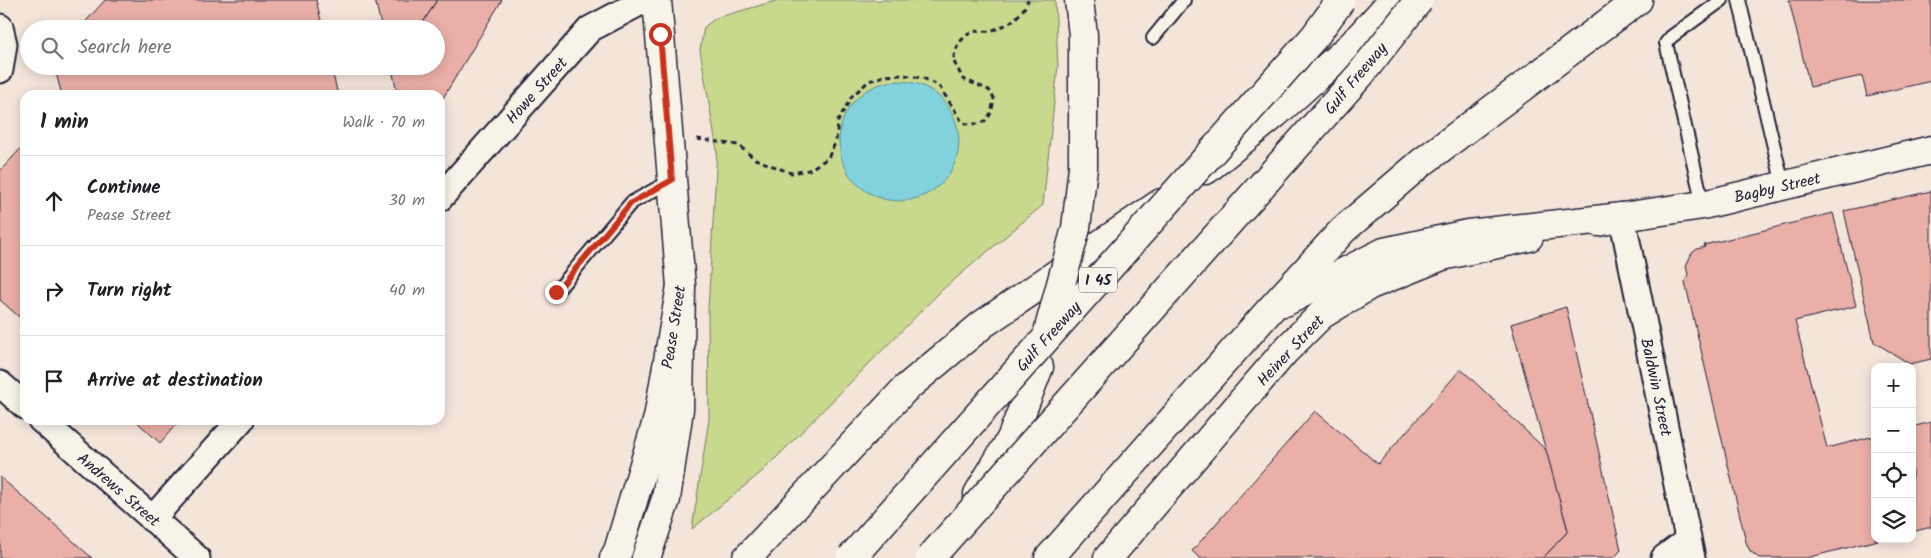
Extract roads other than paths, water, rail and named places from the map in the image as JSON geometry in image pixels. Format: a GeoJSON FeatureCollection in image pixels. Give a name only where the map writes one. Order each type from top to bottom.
{"type":"FeatureCollection","features":[{"type":"Feature","properties":{"kind":"main road","name":"Pease Street"},"geometry":{"type":"LineString","coordinates":[[614,558],[618,552],[658,418],[681,286],[657,0]]}},
{"type":"Feature","properties":{"kind":"main road"},"geometry":{"type":"LineString","coordinates":[[941,558],[1011,439],[1039,368],[1076,228],[1083,167],[1083,35],[1078,0]]}},
{"type":"Feature","properties":{"kind":"main road","name":"Gulf Freeway"},"geometry":{"type":"LineString","coordinates":[[851,558],[1315,36],[1341,0]]}},
{"type":"Feature","properties":{"kind":"main road"},"geometry":{"type":"LineString","coordinates":[[746,558],[905,389],[983,324],[1190,183],[1275,114],[1353,44],[1393,0]]}},
{"type":"Feature","properties":{"kind":"main road","name":"Gulf Freeway"},"geometry":{"type":"LineString","coordinates":[[930,558],[1360,75],[1419,0]]}},
{"type":"Feature","properties":{"kind":"main road"},"geometry":{"type":"LineString","coordinates":[[1050,558],[1268,311],[1343,230],[1422,163],[1638,0]]}},
{"type":"Feature","properties":{"kind":"main road","name":"Bagby Street"},"geometry":{"type":"LineString","coordinates":[[1622,217],[1703,205],[1931,150]]}},
{"type":"Feature","properties":{"kind":"main road"},"geometry":{"type":"LineString","coordinates":[[1268,311],[1384,252],[1468,234],[1622,217]]}},
{"type":"Feature","properties":{"kind":"main road","name":"Heiner Street"},"geometry":{"type":"LineString","coordinates":[[1116,555],[1285,352],[1321,315],[1370,285],[1442,256],[1622,217]]}},
{"type":"Feature","properties":{"kind":"main road"},"geometry":{"type":"LineString","coordinates":[[646,558],[666,499],[679,409],[681,286]]}},
{"type":"Feature","properties":{"kind":"street","name":"Howe Street"},"geometry":{"type":"LineString","coordinates":[[445,192],[590,30],[645,0]]}},
{"type":"Feature","properties":{"kind":"street"},"geometry":{"type":"LineString","coordinates":[[0,27],[4,44],[0,70]]}},
{"type":"Feature","properties":{"kind":"street","name":"Baldwin Street"},"geometry":{"type":"LineString","coordinates":[[1622,217],[1690,549]]}},
{"type":"Feature","properties":{"kind":"street"},"geometry":{"type":"LineString","coordinates":[[0,384],[20,402]]}},
{"type":"Feature","properties":{"kind":"street","name":"Andrews Street"},"geometry":{"type":"LineString","coordinates":[[47,425],[197,558]]}},
{"type":"Feature","properties":{"kind":"street"},"geometry":{"type":"LineString","coordinates":[[152,519],[237,425]]}},
{"type":"Feature","properties":{"kind":"street"},"geometry":{"type":"LineString","coordinates":[[1664,558],[1690,549]]}},
{"type":"Feature","properties":{"kind":"lane"},"geometry":{"type":"LineString","coordinates":[[1153,38],[1184,0]]}},
{"type":"Feature","properties":{"kind":"lane"},"geometry":{"type":"LineString","coordinates":[[1703,205],[1666,43],[1671,37],[1722,0]]}},
{"type":"Feature","properties":{"kind":"lane"},"geometry":{"type":"LineString","coordinates":[[1740,0],[1783,185]]}},
{"type":"Feature","properties":{"kind":"lane"},"geometry":{"type":"LineString","coordinates":[[556,292],[631,203],[672,180]]}},
{"type":"Feature","properties":{"kind":"water"},"geometry":{"type":"Polygon","coordinates":[[[899,81],[922,85],[942,98],[955,118],[959,141],[955,164],[942,184],[922,197],[899,201],[876,197],[856,184],[843,164],[839,141],[843,118],[856,98],[876,85],[899,81]]]}}]}
